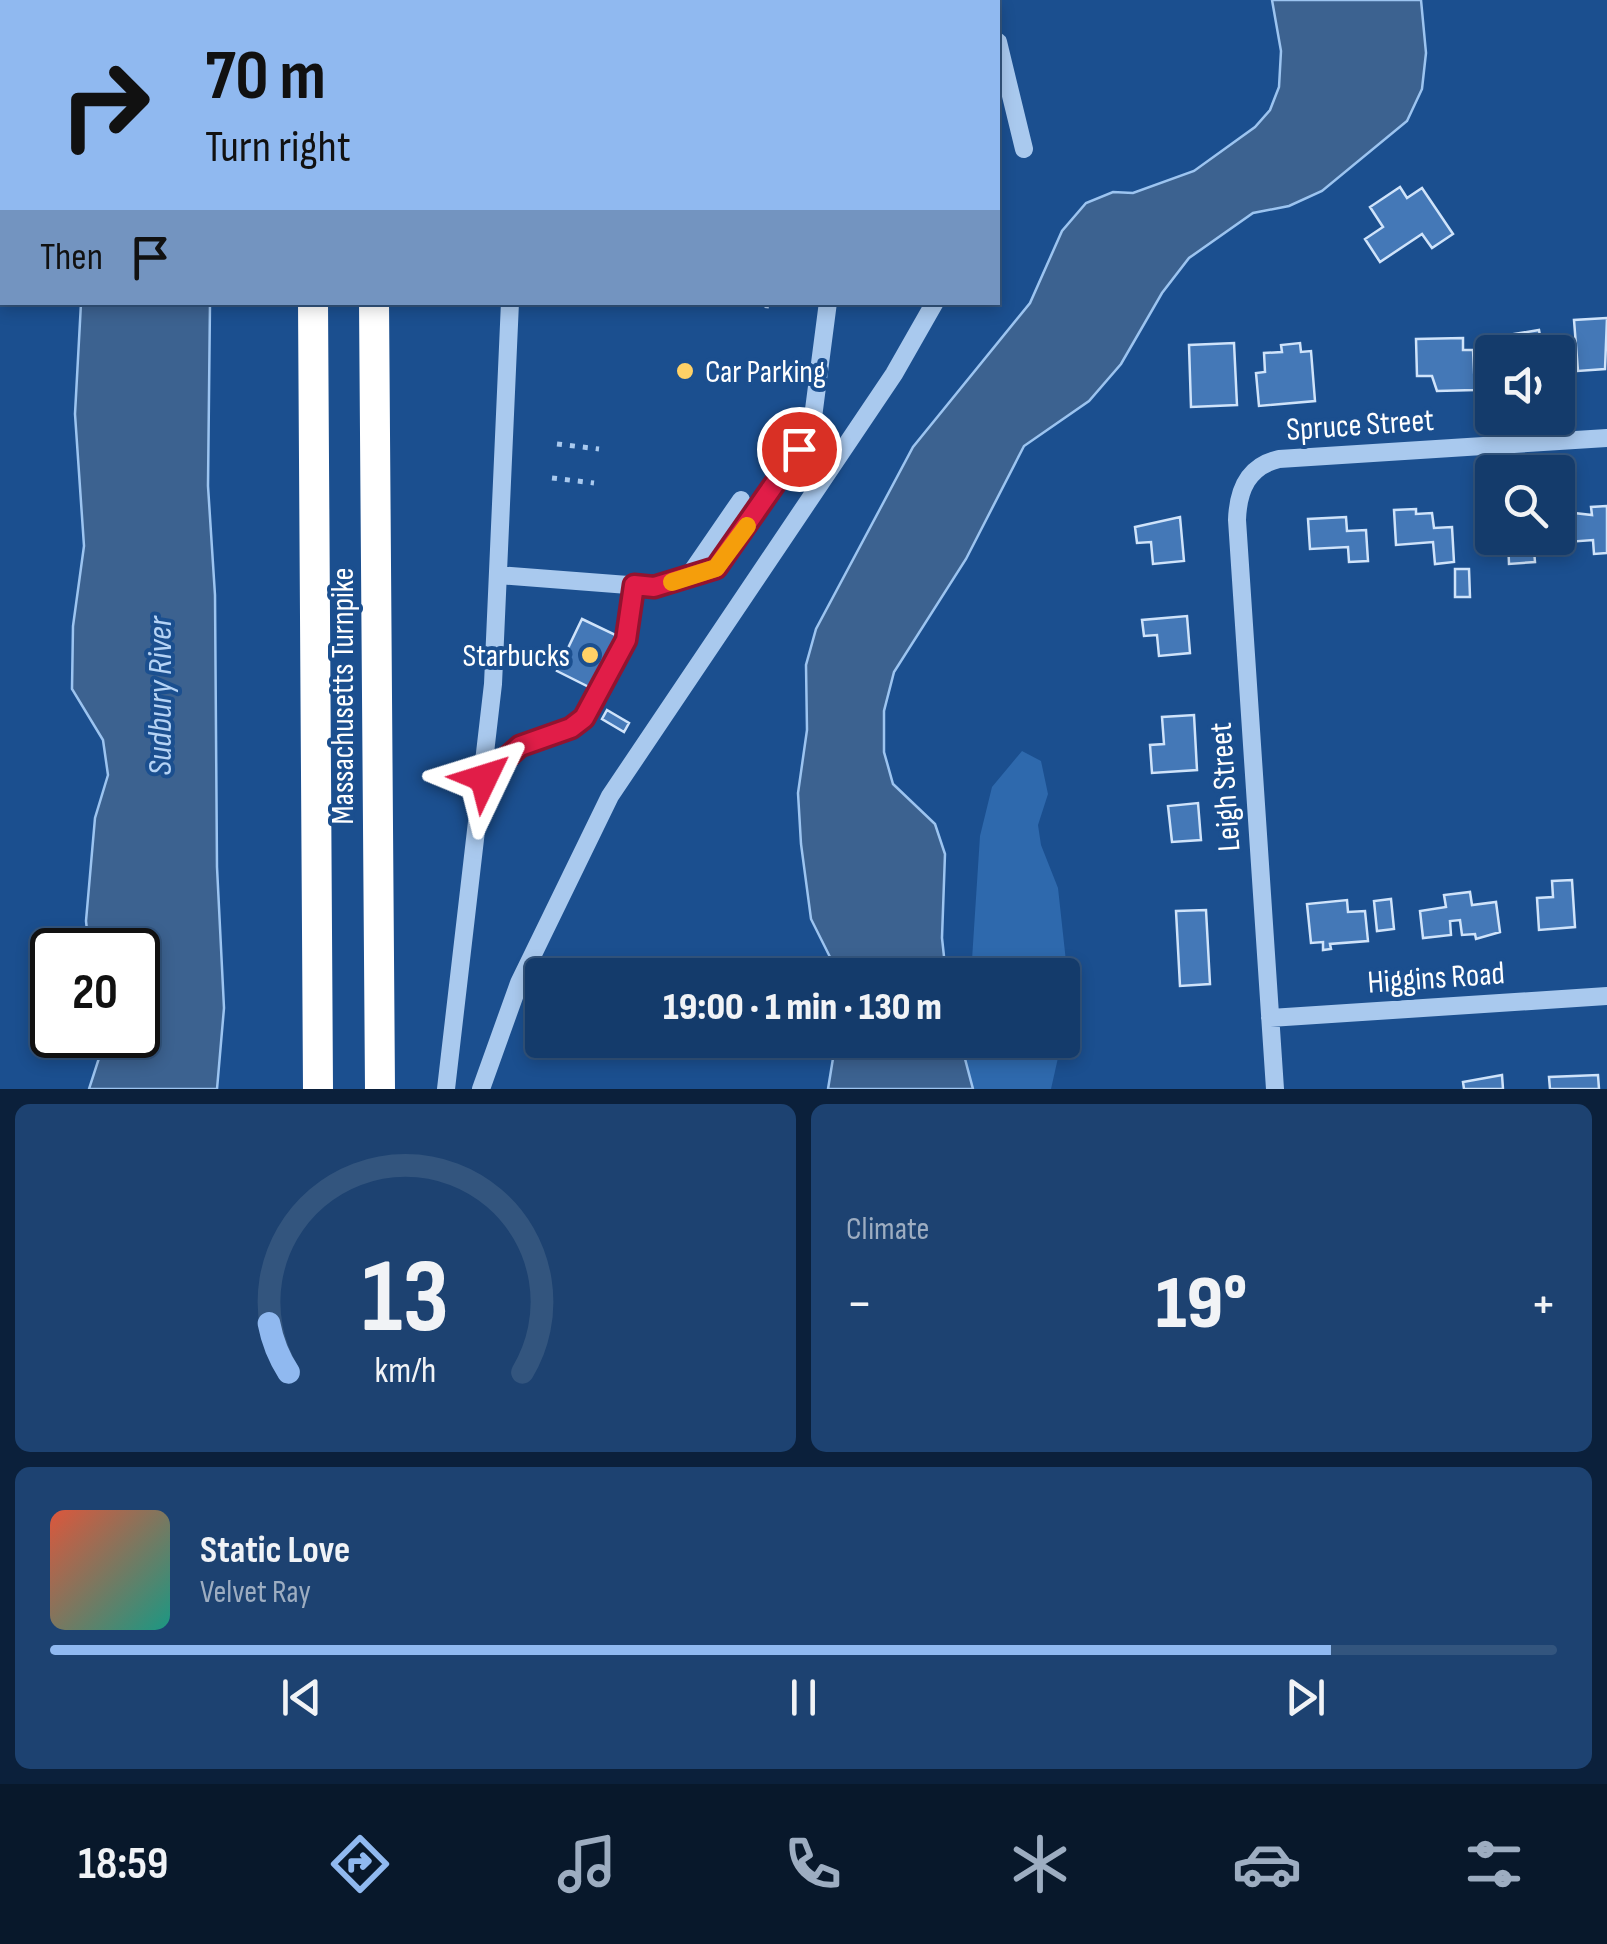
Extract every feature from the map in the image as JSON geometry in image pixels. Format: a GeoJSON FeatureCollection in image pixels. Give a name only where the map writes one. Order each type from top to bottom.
{"type":"FeatureCollection","features":[{"type":"Feature","properties":{"kind":"highway","name":"Massachusetts Turnpike"},"geometry":{"type":"LineString","coordinates":[[313,305],[318,1089]]}},
{"type":"Feature","properties":{"kind":"highway","name":"Massachusetts Turnpike"},"geometry":{"type":"LineString","coordinates":[[374,305],[380,1089]]}},
{"type":"Feature","properties":{"kind":"street"},"geometry":{"type":"LineString","coordinates":[[1000,50],[1024,149]]}},
{"type":"Feature","properties":{"kind":"street"},"geometry":{"type":"LineString","coordinates":[[446,1089],[484,778],[510,305]]}},
{"type":"Feature","properties":{"kind":"street"},"geometry":{"type":"LineString","coordinates":[[498,574],[654,587],[716,568],[786,472],[812,425],[828,305]]}},
{"type":"Feature","properties":{"kind":"street"},"geometry":{"type":"LineString","coordinates":[[481,1089],[519,984],[610,796],[894,374],[933,305]]}},
{"type":"Feature","properties":{"kind":"street","name":"Spruce Street"},"geometry":{"type":"LineString","coordinates":[[1246,482],[1253,470],[1279,459],[1607,438]]}},
{"type":"Feature","properties":{"kind":"street","name":"Leigh Street"},"geometry":{"type":"LineString","coordinates":[[1246,482],[1237,520],[1275,1089]]}},
{"type":"Feature","properties":{"kind":"street"},"geometry":{"type":"LineString","coordinates":[[688,577],[740,500]]}},
{"type":"Feature","properties":{"kind":"street"},"geometry":{"type":"LineString","coordinates":[[484,778],[520,746],[571,728],[584,718],[626,640],[634,585]]}},
{"type":"Feature","properties":{"kind":"street","name":"Higgins Road"},"geometry":{"type":"LineString","coordinates":[[1270,1018],[1607,996]]}},
{"type":"Feature","properties":{"kind":"path"},"geometry":{"type":"LineString","coordinates":[[762,305],[769,306]]}},
{"type":"Feature","properties":{"kind":"path"},"geometry":{"type":"LineString","coordinates":[[557,444],[598,449]]}},
{"type":"Feature","properties":{"kind":"path"},"geometry":{"type":"LineString","coordinates":[[552,478],[594,483]]}},
{"type":"Feature","properties":{"kind":"shaded area"},"geometry":{"type":"Polygon","coordinates":[[[1022,751],[1041,761],[1048,794],[1038,825],[1041,845],[1058,888],[1066,958],[972,958],[980,836],[992,787],[1022,751]]]}},
{"type":"Feature","properties":{"kind":"shaded area"},"geometry":{"type":"Polygon","coordinates":[[[965,1058],[1058,1058],[1051,1089],[973,1089],[965,1058]]]}},
{"type":"Feature","properties":{"kind":"water"},"geometry":{"type":"Polygon","coordinates":[[[1272,0],[1421,0],[1426,53],[1422,89],[1407,121],[1322,191],[1289,206],[1253,213],[1189,258],[1162,293],[1121,364],[1089,401],[1024,446],[966,559],[894,672],[884,711],[884,752],[893,784],[935,824],[945,854],[944,958],[830,958],[811,919],[798,793],[807,730],[806,665],[816,629],[913,447],[1030,303],[1062,231],[1086,203],[1113,192],[1133,193],[1194,171],[1255,127],[1270,110],[1279,87],[1281,51],[1272,0]]]}},
{"type":"Feature","properties":{"kind":"water","name":"Sudbury River"},"geometry":{"type":"Polygon","coordinates":[[[81,305],[210,305],[208,486],[215,595],[217,867],[224,1008],[217,1089],[89,1089],[99,1058],[160,1058],[160,928],[87,928],[95,818],[108,775],[103,740],[72,689],[73,626],[84,546],[75,414],[81,305]]]}},
{"type":"Feature","properties":{"kind":"water"},"geometry":{"type":"Polygon","coordinates":[[[833,1058],[965,1058],[973,1089],[828,1089],[833,1058]]]}},
{"type":"Feature","properties":{"kind":"building"},"geometry":{"type":"Polygon","coordinates":[[[1400,187],[1407,198],[1422,188],[1453,234],[1432,248],[1422,234],[1380,262],[1365,239],[1383,227],[1370,207],[1400,187]]]}},
{"type":"Feature","properties":{"kind":"building"},"geometry":{"type":"Polygon","coordinates":[[[1607,318],[1605,369],[1578,371],[1574,320],[1607,318]]]}},
{"type":"Feature","properties":{"kind":"building"},"geometry":{"type":"Polygon","coordinates":[[[1539,330],[1540,335],[1508,335],[1539,330]]]}},
{"type":"Feature","properties":{"kind":"building"},"geometry":{"type":"Polygon","coordinates":[[[1463,338],[1463,350],[1473,350],[1475,390],[1437,391],[1432,376],[1417,376],[1416,339],[1463,338]]]}},
{"type":"Feature","properties":{"kind":"building"},"geometry":{"type":"Polygon","coordinates":[[[1234,343],[1237,405],[1191,407],[1189,345],[1234,343]]]}},
{"type":"Feature","properties":{"kind":"building"},"geometry":{"type":"Polygon","coordinates":[[[1300,343],[1301,352],[1311,351],[1315,401],[1259,406],[1256,373],[1265,372],[1264,353],[1282,352],[1281,345],[1300,343]]]}},
{"type":"Feature","properties":{"kind":"building"},"geometry":{"type":"Polygon","coordinates":[[[1607,506],[1607,553],[1594,554],[1593,540],[1575,541],[1575,513],[1592,515],[1591,507],[1607,506]]]}},
{"type":"Feature","properties":{"kind":"building"},"geometry":{"type":"Polygon","coordinates":[[[1416,509],[1416,514],[1432,513],[1434,528],[1452,527],[1454,562],[1435,564],[1433,542],[1396,545],[1394,510],[1416,509]]]}},
{"type":"Feature","properties":{"kind":"building"},"geometry":{"type":"Polygon","coordinates":[[[1180,517],[1184,561],[1153,564],[1151,542],[1137,543],[1135,527],[1180,517]]]}},
{"type":"Feature","properties":{"kind":"building"},"geometry":{"type":"Polygon","coordinates":[[[1346,517],[1347,531],[1366,530],[1368,561],[1349,562],[1348,547],[1310,549],[1308,519],[1346,517]]]}},
{"type":"Feature","properties":{"kind":"building"},"geometry":{"type":"Polygon","coordinates":[[[1509,555],[1534,555],[1535,562],[1509,564],[1509,555]]]}},
{"type":"Feature","properties":{"kind":"building"},"geometry":{"type":"Polygon","coordinates":[[[1455,569],[1469,569],[1470,597],[1455,597],[1455,569]]]}},
{"type":"Feature","properties":{"kind":"building"},"geometry":{"type":"Polygon","coordinates":[[[1187,616],[1190,653],[1159,656],[1157,635],[1144,636],[1142,620],[1187,616]]]}},
{"type":"Feature","properties":{"kind":"building","name":"Starbucks"},"geometry":{"type":"Polygon","coordinates":[[[582,619],[624,639],[599,692],[557,671],[582,619]]]}},
{"type":"Feature","properties":{"kind":"building"},"geometry":{"type":"Polygon","coordinates":[[[607,710],[629,723],[624,732],[602,719],[607,710]]]}},
{"type":"Feature","properties":{"kind":"building"},"geometry":{"type":"Polygon","coordinates":[[[1194,715],[1197,770],[1152,773],[1150,745],[1164,744],[1162,717],[1194,715]]]}},
{"type":"Feature","properties":{"kind":"building"},"geometry":{"type":"Polygon","coordinates":[[[1198,803],[1201,840],[1172,842],[1168,806],[1198,803]]]}},
{"type":"Feature","properties":{"kind":"building"},"geometry":{"type":"Polygon","coordinates":[[[1572,880],[1575,927],[1539,930],[1537,898],[1553,897],[1552,881],[1572,880]]]}},
{"type":"Feature","properties":{"kind":"building"},"geometry":{"type":"Polygon","coordinates":[[[1470,892],[1472,905],[1496,902],[1500,932],[1476,939],[1475,934],[1462,935],[1460,920],[1450,921],[1451,935],[1423,938],[1420,911],[1446,907],[1444,895],[1470,892]]]}},
{"type":"Feature","properties":{"kind":"building"},"geometry":{"type":"Polygon","coordinates":[[[1391,899],[1394,929],[1377,931],[1374,901],[1391,899]]]}},
{"type":"Feature","properties":{"kind":"building"},"geometry":{"type":"Polygon","coordinates":[[[1347,900],[1348,912],[1365,911],[1368,941],[1330,944],[1331,949],[1323,950],[1323,942],[1311,943],[1307,904],[1347,900]]]}},
{"type":"Feature","properties":{"kind":"building"},"geometry":{"type":"Polygon","coordinates":[[[1206,910],[1210,984],[1180,986],[1176,911],[1206,910]]]}},
{"type":"Feature","properties":{"kind":"building"},"geometry":{"type":"Polygon","coordinates":[[[1502,1075],[1503,1089],[1464,1089],[1463,1082],[1502,1075]]]}},
{"type":"Feature","properties":{"kind":"building"},"geometry":{"type":"Polygon","coordinates":[[[1598,1075],[1599,1089],[1550,1089],[1549,1077],[1598,1075]]]}},
{"type":"Feature","properties":{"kind":"slow traffic"},"geometry":{"type":"LineString","coordinates":[[672,582],[716,568],[747,526]]}},
{"type":"Feature","properties":{"kind":"place","name":"Car Parking"},"geometry":{"type":"Point","coordinates":[685,371]}},
{"type":"Feature","properties":{"kind":"place","name":"Starbucks"},"geometry":{"type":"Point","coordinates":[590,655]}},
{"type":"Feature","properties":{"kind":"route"},"geometry":{"type":"LineString","coordinates":[[484,778],[520,746],[571,728],[584,718],[626,640],[634,585],[654,587],[716,568],[799,449]]}}]}
